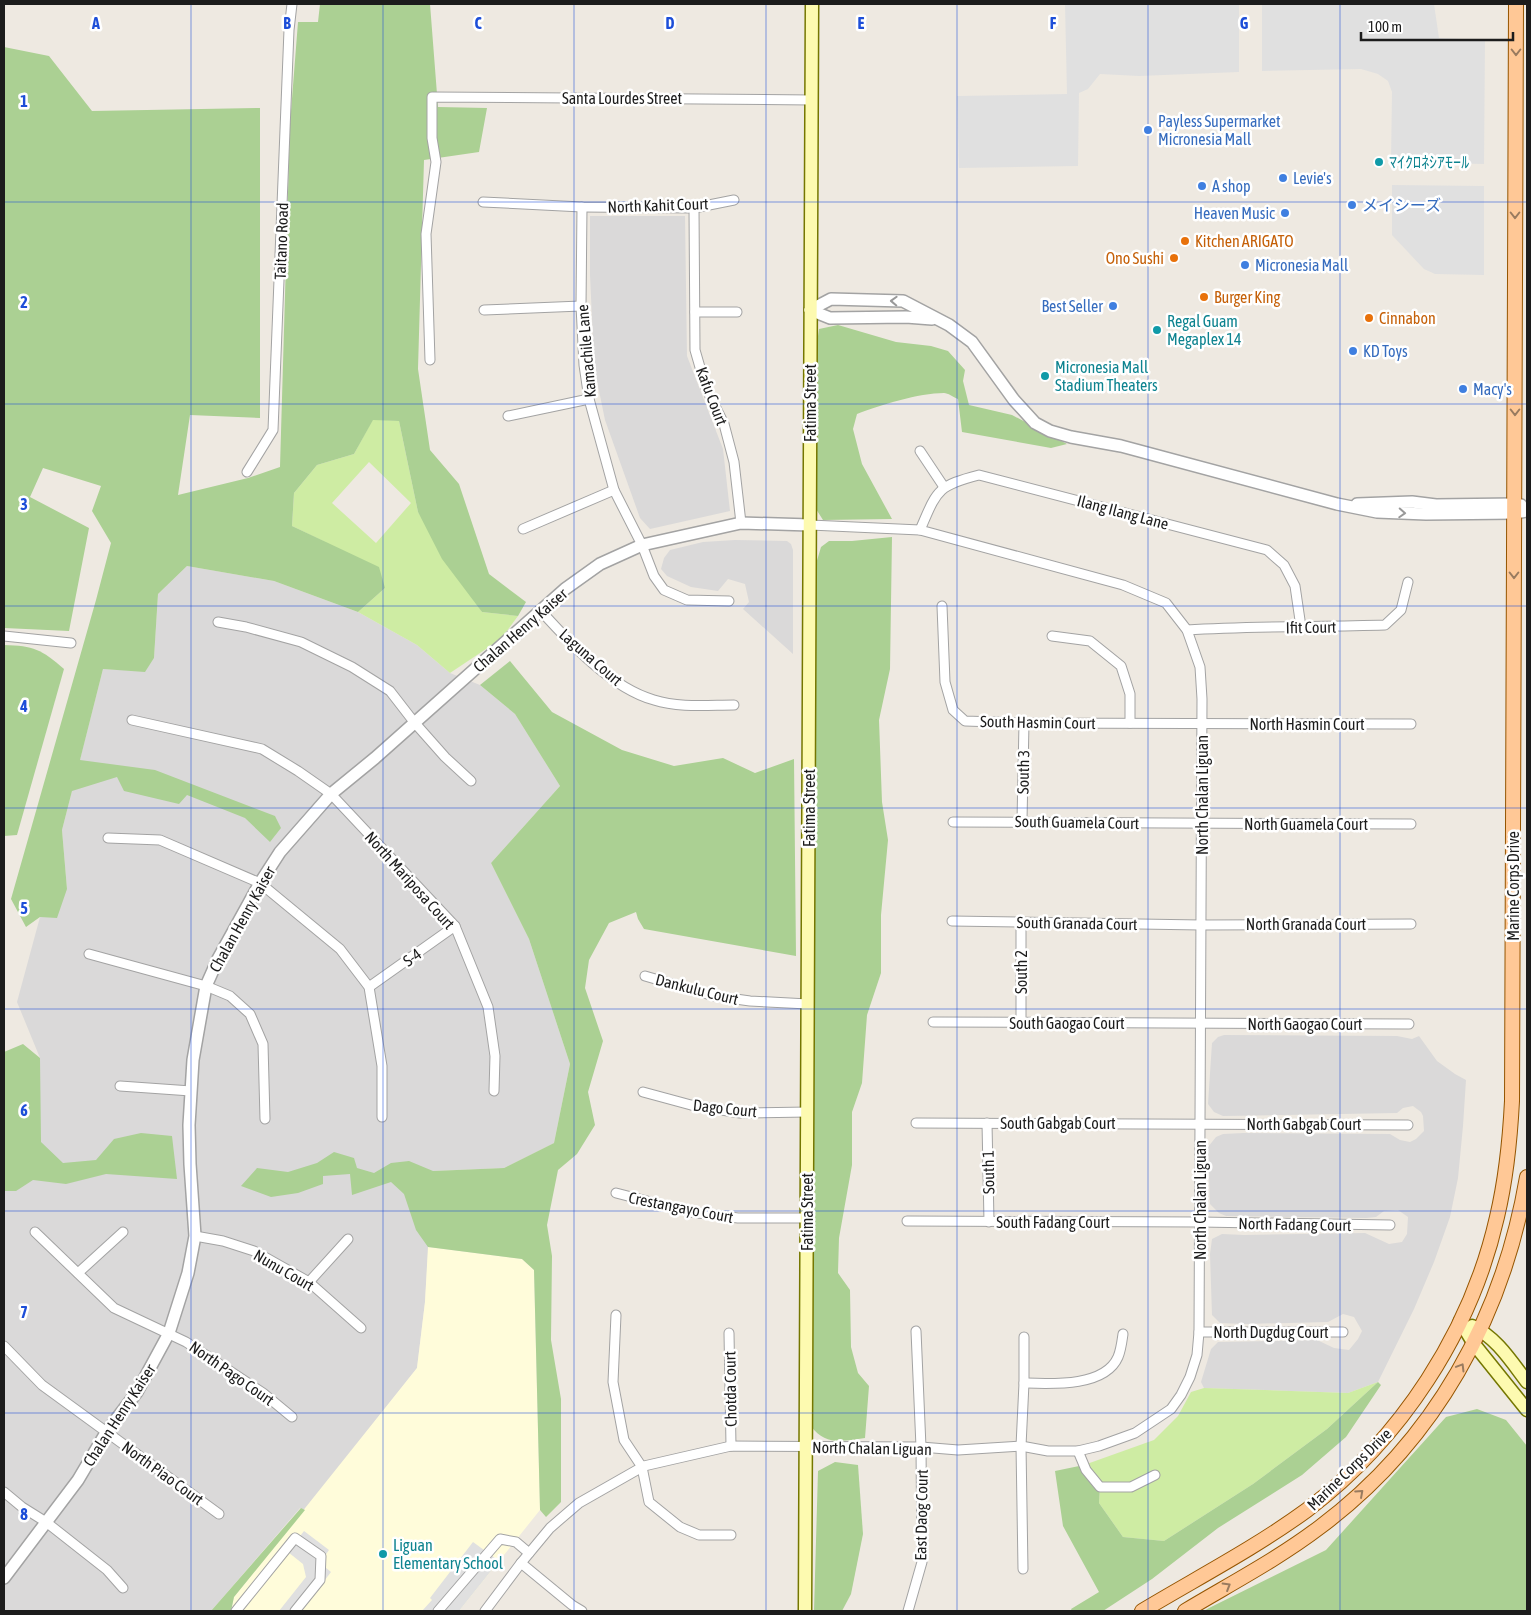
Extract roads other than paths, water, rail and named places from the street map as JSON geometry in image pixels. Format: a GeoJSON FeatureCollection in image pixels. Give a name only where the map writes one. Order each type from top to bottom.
{"type":"FeatureCollection","features":[{"type":"Feature","properties":{"kind":"main road","name":"Fatima Street"},"geometry":{"type":"LineString","coordinates":[[805,1611],[812,4]]}},
{"type":"Feature","properties":{"kind":"main road","name":"Marine Corps Drive"},"geometry":{"type":"LineString","coordinates":[[1142,1611],[1284,1526],[1308,1509],[1337,1484],[1374,1448],[1412,1402],[1444,1353],[1480,1273],[1497,1219],[1508,1162],[1512,1073],[1521,509],[1516,4]]}},
{"type":"Feature","properties":{"kind":"main road"},"geometry":{"type":"LineString","coordinates":[[1185,1611],[1296,1544],[1321,1526],[1369,1485],[1410,1441],[1430,1415],[1463,1364],[1481,1330],[1510,1253],[1527,1177]]}},
{"type":"Feature","properties":{"kind":"main road"},"geometry":{"type":"LineString","coordinates":[[1460,1321],[1481,1330],[1496,1343],[1527,1382]]}},
{"type":"Feature","properties":{"kind":"main road"},"geometry":{"type":"LineString","coordinates":[[1460,1321],[1474,1344],[1527,1410]]}},
{"type":"Feature","properties":{"kind":"street","name":"Taitano Road"},"geometry":{"type":"LineString","coordinates":[[247,472],[273,430],[289,30],[292,4]]}},
{"type":"Feature","properties":{"kind":"street","name":"Santa Lourdes Street"},"geometry":{"type":"LineString","coordinates":[[430,360],[426,234],[436,162],[432,143],[432,97],[812,100]]}},
{"type":"Feature","properties":{"kind":"street","name":"North Kahit Court"},"geometry":{"type":"LineString","coordinates":[[483,202],[582,207],[694,208],[734,200]]}},
{"type":"Feature","properties":{"kind":"street","name":"Kamachile Lane"},"geometry":{"type":"LineString","coordinates":[[582,207],[584,365],[589,399],[614,490],[642,545],[654,576],[664,590],[687,600],[729,601]]}},
{"type":"Feature","properties":{"kind":"street","name":"Kafu Court"},"geometry":{"type":"LineString","coordinates":[[694,208],[695,350],[706,388],[727,434],[734,462],[741,523]]}},
{"type":"Feature","properties":{"kind":"street"},"geometry":{"type":"LineString","coordinates":[[810,310],[832,299],[903,302],[961,333],[972,342],[1025,413],[1035,423],[1050,431],[1071,437],[1121,446],[1336,504],[1412,502],[1436,506],[1521,509]]}},
{"type":"Feature","properties":{"kind":"street"},"geometry":{"type":"LineString","coordinates":[[484,310],[582,306]]}},
{"type":"Feature","properties":{"kind":"street"},"geometry":{"type":"LineString","coordinates":[[810,310],[830,318],[906,317],[938,320]]}},
{"type":"Feature","properties":{"kind":"street"},"geometry":{"type":"LineString","coordinates":[[695,312],[737,312]]}},
{"type":"Feature","properties":{"kind":"street"},"geometry":{"type":"LineString","coordinates":[[508,416],[589,399]]}},
{"type":"Feature","properties":{"kind":"street"},"geometry":{"type":"LineString","coordinates":[[920,451],[944,487],[933,499],[920,530]]}},
{"type":"Feature","properties":{"kind":"street","name":"Ilang Ilang Lane"},"geometry":{"type":"LineString","coordinates":[[944,487],[979,475],[1267,550],[1284,565],[1295,586],[1301,627]]}},
{"type":"Feature","properties":{"kind":"street"},"geometry":{"type":"LineString","coordinates":[[522,529],[614,490]]}},
{"type":"Feature","properties":{"kind":"street","name":"Chalan Henry Kaiser"},"geometry":{"type":"LineString","coordinates":[[4,1578],[78,1480],[107,1431],[137,1392],[169,1333],[188,1272],[195,1236],[189,1125],[193,1060],[206,986],[218,959],[260,883],[280,852],[331,794],[375,758],[565,589],[600,564],[642,545],[741,523],[810,524]]}},
{"type":"Feature","properties":{"kind":"street","name":"North Chalan Liguan"},"geometry":{"type":"LineString","coordinates":[[485,1611],[550,1528],[579,1503],[642,1468],[731,1446],[921,1447],[958,1450],[1021,1446],[1048,1451],[1078,1451],[1099,1446],[1135,1432],[1170,1409],[1181,1395],[1190,1377],[1197,1355],[1200,1222],[1202,723],[1200,667],[1187,630],[1166,603],[1123,584],[920,530],[810,524]]}},
{"type":"Feature","properties":{"kind":"street","name":"Ifit Court"},"geometry":{"type":"LineString","coordinates":[[1187,630],[1248,626],[1384,625],[1401,610],[1408,582]]}},
{"type":"Feature","properties":{"kind":"street","name":"South Hasmin Court"},"geometry":{"type":"LineString","coordinates":[[942,606],[945,682],[953,710],[965,721],[1024,723],[1202,723]]}},
{"type":"Feature","properties":{"kind":"street","name":"Laguna Court"},"geometry":{"type":"LineString","coordinates":[[541,611],[569,642],[624,687],[654,700],[692,706],[734,705]]}},
{"type":"Feature","properties":{"kind":"street"},"geometry":{"type":"LineString","coordinates":[[218,622],[246,627],[301,642],[352,667],[390,690],[414,722],[445,757],[471,781]]}},
{"type":"Feature","properties":{"kind":"street"},"geometry":{"type":"LineString","coordinates":[[4,636],[71,643]]}},
{"type":"Feature","properties":{"kind":"street"},"geometry":{"type":"LineString","coordinates":[[1052,636],[1090,641],[1121,666],[1130,694],[1130,723]]}},
{"type":"Feature","properties":{"kind":"street","name":"North Mariposa Court"},"geometry":{"type":"LineString","coordinates":[[132,720],[262,749],[331,794],[455,926],[488,1006],[495,1056],[494,1091]]}},
{"type":"Feature","properties":{"kind":"street","name":"South 3"},"geometry":{"type":"LineString","coordinates":[[1022,821],[1024,723]]}},
{"type":"Feature","properties":{"kind":"street","name":"North Hasmin Court"},"geometry":{"type":"LineString","coordinates":[[1202,723],[1411,724]]}},
{"type":"Feature","properties":{"kind":"street","name":"South Guamela Court"},"geometry":{"type":"LineString","coordinates":[[953,822],[1022,821],[1202,824]]}},
{"type":"Feature","properties":{"kind":"street","name":"North Guamela Court"},"geometry":{"type":"LineString","coordinates":[[1202,824],[1411,824]]}},
{"type":"Feature","properties":{"kind":"street"},"geometry":{"type":"LineString","coordinates":[[108,838],[160,840],[260,883],[340,949],[369,987],[382,1066],[382,1117]]}},
{"type":"Feature","properties":{"kind":"street","name":"South Granada Court"},"geometry":{"type":"LineString","coordinates":[[952,921],[1201,924]]}},
{"type":"Feature","properties":{"kind":"street","name":"South 2"},"geometry":{"type":"LineString","coordinates":[[1021,922],[1021,1022]]}},
{"type":"Feature","properties":{"kind":"street","name":"North Granada Court"},"geometry":{"type":"LineString","coordinates":[[1201,924],[1411,924]]}},
{"type":"Feature","properties":{"kind":"street","name":"S-4"},"geometry":{"type":"LineString","coordinates":[[369,987],[455,926]]}},
{"type":"Feature","properties":{"kind":"street"},"geometry":{"type":"LineString","coordinates":[[89,954],[206,986],[230,996],[250,1014],[263,1044],[265,1119]]}},
{"type":"Feature","properties":{"kind":"street","name":"Dankulu Court"},"geometry":{"type":"LineString","coordinates":[[645,976],[714,996],[750,1001],[808,1004]]}},
{"type":"Feature","properties":{"kind":"street","name":"South Gaogao Court"},"geometry":{"type":"LineString","coordinates":[[933,1022],[1200,1024]]}},
{"type":"Feature","properties":{"kind":"street","name":"North Gaogao Court"},"geometry":{"type":"LineString","coordinates":[[1200,1024],[1409,1024]]}},
{"type":"Feature","properties":{"kind":"street"},"geometry":{"type":"LineString","coordinates":[[120,1086],[191,1091]]}},
{"type":"Feature","properties":{"kind":"street","name":"Dago Court"},"geometry":{"type":"LineString","coordinates":[[643,1092],[690,1105],[740,1113],[808,1112]]}},
{"type":"Feature","properties":{"kind":"street","name":"South Gabgab Court"},"geometry":{"type":"LineString","coordinates":[[916,1123],[1200,1124]]}},
{"type":"Feature","properties":{"kind":"street","name":"South 1"},"geometry":{"type":"LineString","coordinates":[[987,1123],[989,1222]]}},
{"type":"Feature","properties":{"kind":"street","name":"North Gabgab Court"},"geometry":{"type":"LineString","coordinates":[[1200,1124],[1408,1125]]}},
{"type":"Feature","properties":{"kind":"street","name":"Crestangayo Court"},"geometry":{"type":"LineString","coordinates":[[616,1193],[690,1212],[738,1218],[807,1218]]}},
{"type":"Feature","properties":{"kind":"street","name":"South Fadang Court"},"geometry":{"type":"LineString","coordinates":[[907,1221],[1200,1222]]}},
{"type":"Feature","properties":{"kind":"street","name":"North Fadang Court"},"geometry":{"type":"LineString","coordinates":[[1200,1222],[1390,1225]]}},
{"type":"Feature","properties":{"kind":"street","name":"North Pago Court"},"geometry":{"type":"LineString","coordinates":[[35,1232],[114,1308],[186,1342],[263,1393],[292,1417]]}},
{"type":"Feature","properties":{"kind":"street"},"geometry":{"type":"LineString","coordinates":[[78,1273],[123,1232]]}},
{"type":"Feature","properties":{"kind":"street","name":"Nunu Court"},"geometry":{"type":"LineString","coordinates":[[195,1236],[223,1241],[254,1251],[309,1282],[362,1328]]}},
{"type":"Feature","properties":{"kind":"street"},"geometry":{"type":"LineString","coordinates":[[309,1282],[348,1239]]}},
{"type":"Feature","properties":{"kind":"street"},"geometry":{"type":"LineString","coordinates":[[616,1314],[613,1382],[624,1440],[642,1468],[650,1502],[680,1527],[699,1536],[731,1535]]}},
{"type":"Feature","properties":{"kind":"street","name":"East Daog Court"},"geometry":{"type":"LineString","coordinates":[[908,1611],[922,1562],[921,1447],[916,1331]]}},
{"type":"Feature","properties":{"kind":"street","name":"North Dugdug Court"},"geometry":{"type":"LineString","coordinates":[[1199,1332],[1342,1332]]}},
{"type":"Feature","properties":{"kind":"street","name":"Chotda Court"},"geometry":{"type":"LineString","coordinates":[[729,1333],[731,1446]]}},
{"type":"Feature","properties":{"kind":"street"},"geometry":{"type":"LineString","coordinates":[[1024,1383],[1051,1384],[1075,1382],[1105,1374],[1118,1358],[1123,1334]]}},
{"type":"Feature","properties":{"kind":"street"},"geometry":{"type":"LineString","coordinates":[[1023,1569],[1021,1446],[1024,1337]]}},
{"type":"Feature","properties":{"kind":"street","name":"North Piao Court"},"geometry":{"type":"LineString","coordinates":[[4,1346],[42,1385],[220,1514]]}},
{"type":"Feature","properties":{"kind":"street"},"geometry":{"type":"LineString","coordinates":[[1078,1451],[1086,1470],[1100,1488],[1131,1486],[1155,1475]]}},
{"type":"Feature","properties":{"kind":"street"},"geometry":{"type":"LineString","coordinates":[[4,1492],[107,1570],[123,1588]]}},
{"type":"Feature","properties":{"kind":"street"},"geometry":{"type":"LineString","coordinates":[[236,1611],[295,1538],[321,1556],[320,1580],[295,1611]]}},
{"type":"Feature","properties":{"kind":"street"},"geometry":{"type":"LineString","coordinates":[[438,1611],[500,1539],[516,1542],[529,1553]]}},
{"type":"Feature","properties":{"kind":"street"},"geometry":{"type":"LineString","coordinates":[[521,1563],[582,1611]]}},
{"type":"Feature","properties":{"kind":"place","name":"Payless Supermarket Micronesia Mall"},"geometry":{"type":"Point","coordinates":[1148,130]}},
{"type":"Feature","properties":{"kind":"place","name":"ﾏｲｸﾛﾈｼｱﾓｰﾙ"},"geometry":{"type":"Point","coordinates":[1379,162]}},
{"type":"Feature","properties":{"kind":"place","name":"Levie's"},"geometry":{"type":"Point","coordinates":[1283,178]}},
{"type":"Feature","properties":{"kind":"place","name":"A shop"},"geometry":{"type":"Point","coordinates":[1202,186]}},
{"type":"Feature","properties":{"kind":"place","name":"メイシーズ"},"geometry":{"type":"Point","coordinates":[1352,205]}},
{"type":"Feature","properties":{"kind":"place","name":"Heaven Music"},"geometry":{"type":"Point","coordinates":[1285,213]}},
{"type":"Feature","properties":{"kind":"place","name":"Kitchen ARIGATO"},"geometry":{"type":"Point","coordinates":[1185,241]}},
{"type":"Feature","properties":{"kind":"place","name":"Ono Sushi"},"geometry":{"type":"Point","coordinates":[1174,258]}},
{"type":"Feature","properties":{"kind":"place","name":"Micronesia Mall"},"geometry":{"type":"Point","coordinates":[1245,265]}},
{"type":"Feature","properties":{"kind":"place","name":"Burger King"},"geometry":{"type":"Point","coordinates":[1204,297]}},
{"type":"Feature","properties":{"kind":"place","name":"Best Seller"},"geometry":{"type":"Point","coordinates":[1113,306]}},
{"type":"Feature","properties":{"kind":"place","name":"Cinnabon"},"geometry":{"type":"Point","coordinates":[1369,318]}},
{"type":"Feature","properties":{"kind":"place","name":"Regal Guam Megaplex 14"},"geometry":{"type":"Point","coordinates":[1157,330]}},
{"type":"Feature","properties":{"kind":"place","name":"KD Toys"},"geometry":{"type":"Point","coordinates":[1353,351]}},
{"type":"Feature","properties":{"kind":"place","name":"Micronesia Mall Stadium Theaters"},"geometry":{"type":"Point","coordinates":[1045,376]}},
{"type":"Feature","properties":{"kind":"place","name":"Macy's"},"geometry":{"type":"Point","coordinates":[1463,389]}},
{"type":"Feature","properties":{"kind":"place","name":"Liguan Elementary School"},"geometry":{"type":"Point","coordinates":[383,1554]}}]}
